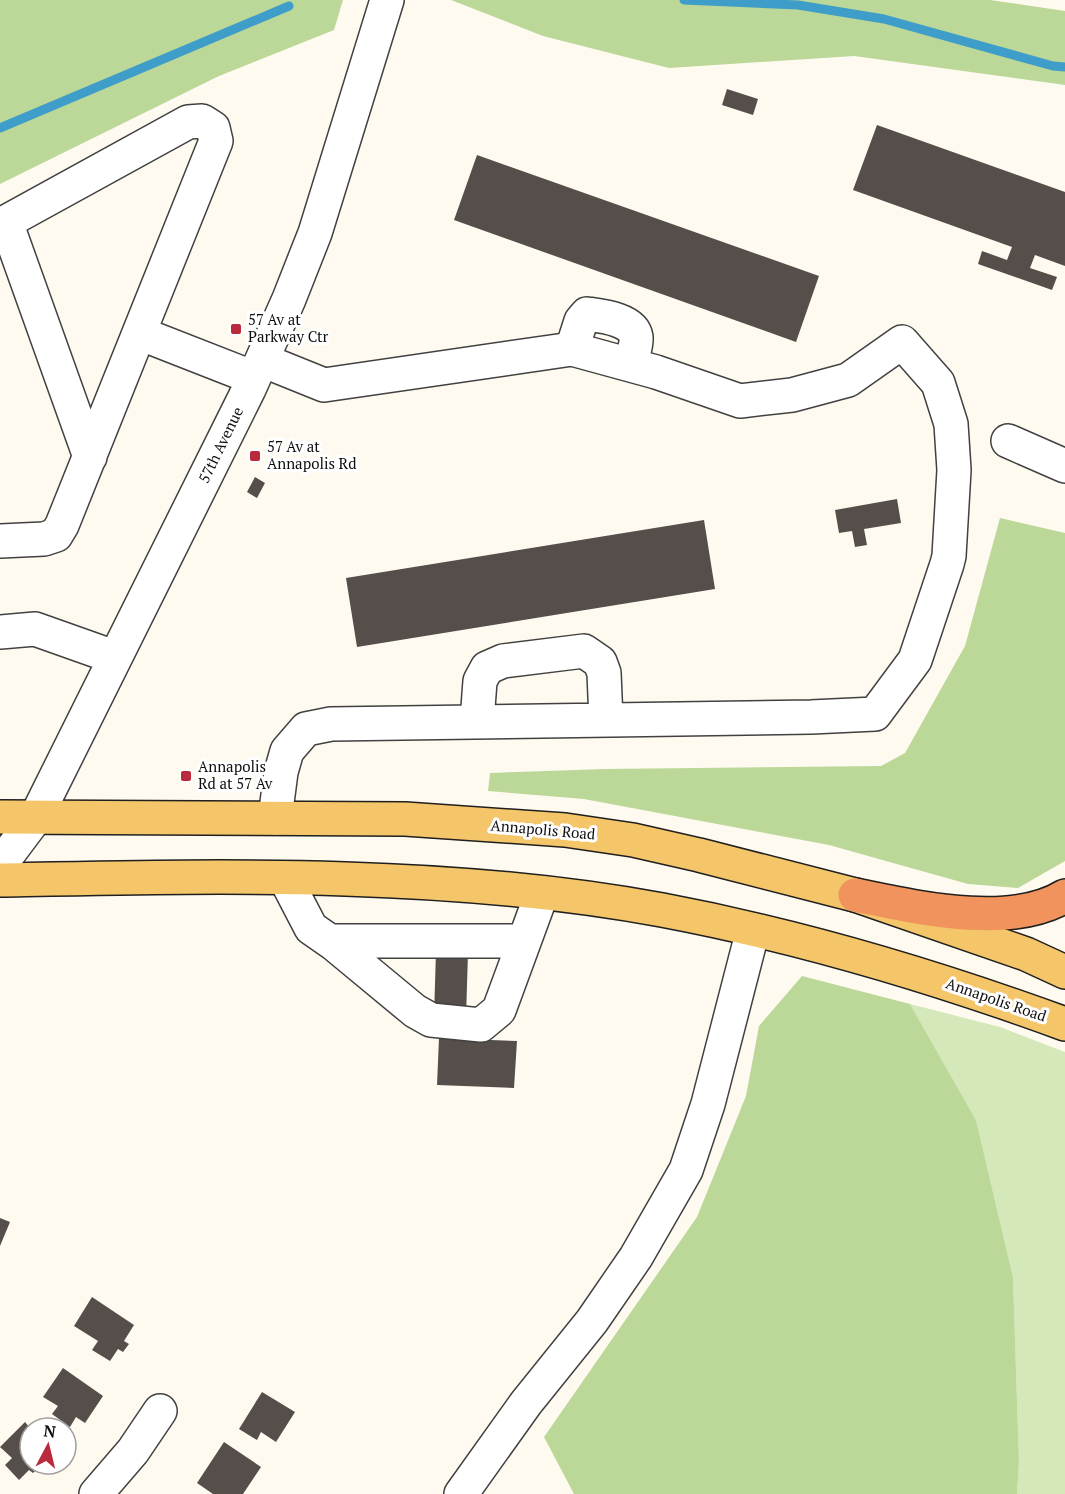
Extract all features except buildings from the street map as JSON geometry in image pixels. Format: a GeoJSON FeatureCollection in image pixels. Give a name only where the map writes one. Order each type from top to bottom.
{"type":"FeatureCollection","features":[{"type":"Feature","properties":{"kind":"highway"},"geometry":{"type":"LineString","coordinates":[[855,895],[904,905],[962,912],[997,913],[1045,906],[1065,896]]}},
{"type":"Feature","properties":{"kind":"main road","name":"Annapolis Road"},"geometry":{"type":"LineString","coordinates":[[0,817],[405,819],[565,831],[633,840],[855,895],[1026,954],[1065,972]]}},
{"type":"Feature","properties":{"kind":"main road","name":"Annapolis Road"},"geometry":{"type":"LineString","coordinates":[[0,880],[285,878],[401,882],[542,893],[661,910],[753,930],[913,972],[1065,1024]]}},
{"type":"Feature","properties":{"kind":"street","name":"57th Avenue"},"geometry":{"type":"LineString","coordinates":[[0,865],[36,817],[258,369],[315,234],[387,0]]}},
{"type":"Feature","properties":{"kind":"street"},"geometry":{"type":"LineString","coordinates":[[0,541],[44,539],[56,535],[62,525],[90,457],[216,141],[213,128],[202,121],[188,122],[6,222],[90,457]]}},
{"type":"Feature","properties":{"kind":"street"},"geometry":{"type":"LineString","coordinates":[[139,333],[258,369],[324,385],[572,349],[631,365],[740,401],[792,395],[848,380],[902,342],[938,383],[951,424],[954,470],[950,556],[915,660],[875,714],[811,717],[331,724],[306,729],[287,751],[281,772],[275,818]]}},
{"type":"Feature","properties":{"kind":"street"},"geometry":{"type":"LineString","coordinates":[[1008,441],[1065,466]]}},
{"type":"Feature","properties":{"kind":"street"},"geometry":{"type":"LineString","coordinates":[[0,632],[35,629],[114,657]]}},
{"type":"Feature","properties":{"kind":"street"},"geometry":{"type":"LineString","coordinates":[[477,721],[480,681],[487,668],[503,661],[584,651],[600,662],[604,673],[606,720]]}},
{"type":"Feature","properties":{"kind":"street"},"geometry":{"type":"LineString","coordinates":[[285,878],[310,928],[330,941],[415,1011],[431,1020],[481,1025],[499,1010],[542,893]]}},
{"type":"Feature","properties":{"kind":"street"},"geometry":{"type":"LineString","coordinates":[[461,1494],[526,1403],[592,1322],[636,1257],[686,1170],[708,1104],[753,930]]}},
{"type":"Feature","properties":{"kind":"street"},"geometry":{"type":"LineString","coordinates":[[330,941],[524,942]]}},
{"type":"Feature","properties":{"kind":"street"},"geometry":{"type":"LineString","coordinates":[[96,1494],[133,1451],[160,1411]]}},
{"type":"Feature","properties":{"kind":"green space"},"geometry":{"type":"Polygon","coordinates":[[[0,0],[343,0],[334,30],[219,76],[0,184],[0,0]]]}},
{"type":"Feature","properties":{"kind":"green space"},"geometry":{"type":"Polygon","coordinates":[[[451,0],[990,0],[1065,11],[1065,85],[854,56],[669,68],[543,36],[451,0]]]}},
{"type":"Feature","properties":{"kind":"green space"},"geometry":{"type":"Polygon","coordinates":[[[1000,518],[1065,533],[1065,861],[1018,888],[968,884],[829,845],[584,799],[488,791],[490,773],[605,769],[881,766],[905,753],[965,646],[1000,518]]]}},
{"type":"Feature","properties":{"kind":"green space"},"geometry":{"type":"Polygon","coordinates":[[[802,976],[910,1004],[976,1120],[1013,1277],[1019,1462],[1017,1494],[574,1494],[544,1437],[697,1217],[746,1096],[759,1026],[802,976]]]}},
{"type":"Feature","properties":{"kind":"green space"},"geometry":{"type":"Polygon","coordinates":[[[910,1004],[1000,1027],[1065,1052],[1065,1494],[1017,1494],[1019,1462],[1013,1277],[976,1120],[910,1004]]]}},
{"type":"Feature","properties":{"kind":"waterway"},"geometry":{"type":"LineString","coordinates":[[684,0],[798,5],[884,19],[1053,66],[1065,67]]}},
{"type":"Feature","properties":{"kind":"waterway"},"geometry":{"type":"LineString","coordinates":[[0,128],[289,6]]}},
{"type":"Feature","properties":{"kind":"place","name":"57 Av at Parkway Ctr"},"geometry":{"type":"Point","coordinates":[236,329]}},
{"type":"Feature","properties":{"kind":"place","name":"57 Av at Annapolis Rd"},"geometry":{"type":"Point","coordinates":[255,456]}},
{"type":"Feature","properties":{"kind":"place","name":"Annapolis Rd at 57 Av"},"geometry":{"type":"Point","coordinates":[186,776]}}]}
